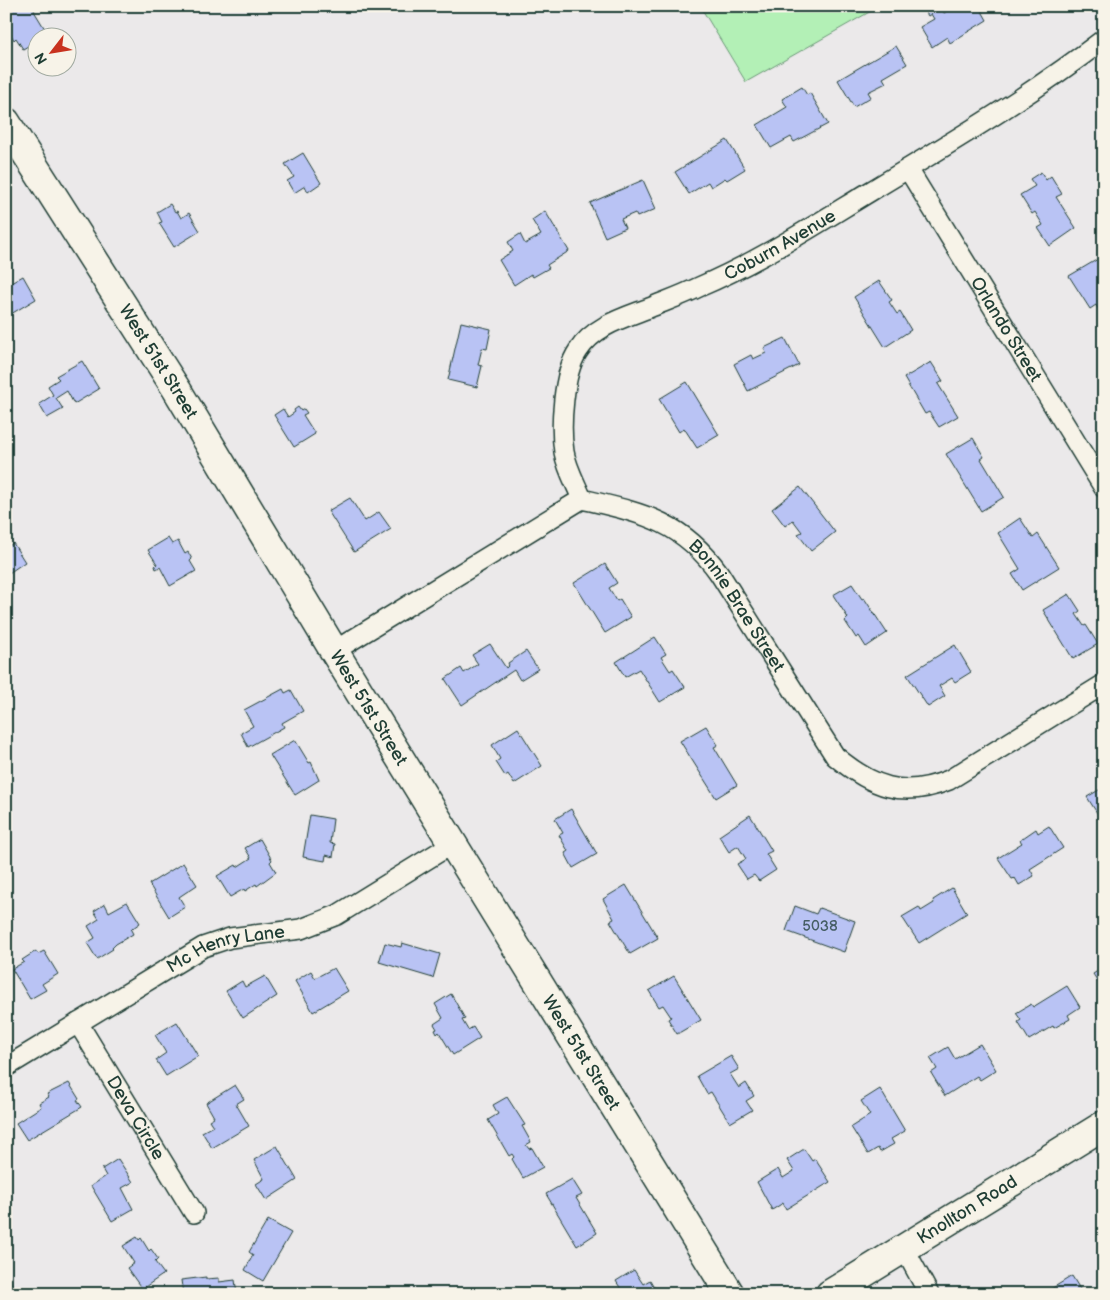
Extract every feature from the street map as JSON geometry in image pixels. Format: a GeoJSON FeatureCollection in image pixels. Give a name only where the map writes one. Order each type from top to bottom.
{"type":"FeatureCollection","features":[{"type":"Feature","properties":{"kind":"street","name":"Coburn Avenue"},"geometry":{"type":"LineString","coordinates":[[582,499],[564,453],[566,380],[578,350],[596,331],[611,322],[698,288],[750,263],[1019,100],[1104,40]]}},
{"type":"Feature","properties":{"kind":"street","name":"West 51st Street"},"geometry":{"type":"LineString","coordinates":[[6,122],[177,390],[452,844],[730,1294]]}},
{"type":"Feature","properties":{"kind":"street","name":"Orlando Street"},"geometry":{"type":"LineString","coordinates":[[908,169],[1104,488]]}},
{"type":"Feature","properties":{"kind":"street"},"geometry":{"type":"LineString","coordinates":[[334,651],[582,499]]}},
{"type":"Feature","properties":{"kind":"street","name":"Bonnie Brae Street"},"geometry":{"type":"LineString","coordinates":[[582,499],[654,518],[676,530],[698,546],[719,573],[835,756],[854,772],[876,784],[910,789],[926,788],[949,780],[1104,684]]}},
{"type":"Feature","properties":{"kind":"street","name":"Mc Henry Lane"},"geometry":{"type":"LineString","coordinates":[[6,1067],[204,947],[230,938],[296,930],[323,922],[452,844]]}},
{"type":"Feature","properties":{"kind":"street","name":"Deva Circle"},"geometry":{"type":"LineString","coordinates":[[78,1023],[194,1213]]}},
{"type":"Feature","properties":{"kind":"street","name":"Knollton Road"},"geometry":{"type":"LineString","coordinates":[[830,1294],[1104,1125]]}},
{"type":"Feature","properties":{"kind":"street"},"geometry":{"type":"LineString","coordinates":[[904,1248],[929,1294]]}},
{"type":"Feature","properties":{"kind":"green space"},"geometry":{"type":"Polygon","coordinates":[[[700,6],[880,6],[746,82],[700,6]]]}},
{"type":"Feature","properties":{"kind":"building"},"geometry":{"type":"Polygon","coordinates":[[[6,6],[37,6],[34,11],[44,28],[28,28],[28,46],[23,49],[16,38],[14,40],[6,26],[6,6]]]}},
{"type":"Feature","properties":{"kind":"building"},"geometry":{"type":"Polygon","coordinates":[[[922,6],[943,6],[941,7],[944,13],[955,6],[979,6],[987,20],[950,43],[947,37],[932,47],[920,27],[934,19],[931,14],[928,16],[922,6]]]}},
{"type":"Feature","properties":{"kind":"building"},"geometry":{"type":"Polygon","coordinates":[[[896,46],[907,64],[883,78],[886,83],[868,92],[871,97],[854,107],[838,80],[896,46]]]}},
{"type":"Feature","properties":{"kind":"building"},"geometry":{"type":"Polygon","coordinates":[[[802,87],[807,95],[810,93],[828,124],[794,142],[791,137],[771,148],[757,125],[787,107],[782,99],[802,87]]]}},
{"type":"Feature","properties":{"kind":"building"},"geometry":{"type":"Polygon","coordinates":[[[727,140],[745,169],[711,187],[708,182],[689,194],[675,172],[727,140]]]}},
{"type":"Feature","properties":{"kind":"building"},"geometry":{"type":"Polygon","coordinates":[[[303,153],[321,183],[308,192],[305,186],[294,193],[287,181],[294,177],[285,164],[303,153]]]}},
{"type":"Feature","properties":{"kind":"building"},"geometry":{"type":"Polygon","coordinates":[[[1041,172],[1046,180],[1051,176],[1062,194],[1056,197],[1076,228],[1050,246],[1038,228],[1043,225],[1035,212],[1032,214],[1020,195],[1035,186],[1030,179],[1041,172]]]}},
{"type":"Feature","properties":{"kind":"building"},"geometry":{"type":"Polygon","coordinates":[[[643,180],[656,209],[637,217],[635,213],[621,219],[625,228],[605,237],[590,203],[643,180]]]}},
{"type":"Feature","properties":{"kind":"building"},"geometry":{"type":"Polygon","coordinates":[[[170,204],[181,218],[189,213],[200,231],[174,247],[159,223],[162,222],[157,212],[170,204]]]}},
{"type":"Feature","properties":{"kind":"building"},"geometry":{"type":"Polygon","coordinates":[[[545,211],[569,251],[547,265],[549,268],[533,277],[531,274],[514,285],[499,260],[513,251],[508,242],[520,234],[525,244],[541,235],[532,220],[545,211]]]}},
{"type":"Feature","properties":{"kind":"building"},"geometry":{"type":"Polygon","coordinates":[[[1098,259],[1104,268],[1104,319],[1096,305],[1090,309],[1069,276],[1098,259]]]}},
{"type":"Feature","properties":{"kind":"building"},"geometry":{"type":"Polygon","coordinates":[[[23,276],[36,299],[6,317],[6,286],[23,276]]]}},
{"type":"Feature","properties":{"kind":"building"},"geometry":{"type":"Polygon","coordinates":[[[879,281],[892,300],[889,302],[897,314],[900,312],[911,330],[885,347],[854,297],[879,281]]]}},
{"type":"Feature","properties":{"kind":"building"},"geometry":{"type":"Polygon","coordinates":[[[461,322],[491,329],[487,349],[482,348],[478,365],[482,366],[477,387],[448,380],[461,322]]]}},
{"type":"Feature","properties":{"kind":"building"},"geometry":{"type":"Polygon","coordinates":[[[785,338],[799,365],[748,391],[734,364],[751,355],[753,359],[766,353],[764,348],[785,338]]]}},
{"type":"Feature","properties":{"kind":"building"},"geometry":{"type":"Polygon","coordinates":[[[82,361],[99,389],[74,404],[67,391],[56,398],[63,409],[47,418],[39,404],[53,395],[48,386],[59,379],[56,376],[82,361]]]}},
{"type":"Feature","properties":{"kind":"building"},"geometry":{"type":"Polygon","coordinates":[[[931,362],[943,381],[938,384],[958,416],[939,427],[929,412],[925,414],[904,378],[931,362]]]}},
{"type":"Feature","properties":{"kind":"building"},"geometry":{"type":"Polygon","coordinates":[[[687,382],[719,435],[697,448],[684,428],[679,432],[659,399],[687,382]]]}},
{"type":"Feature","properties":{"kind":"building"},"geometry":{"type":"Polygon","coordinates":[[[298,407],[301,411],[304,409],[307,413],[303,415],[315,434],[294,447],[274,415],[283,409],[288,417],[298,407]]]}},
{"type":"Feature","properties":{"kind":"building"},"geometry":{"type":"Polygon","coordinates":[[[973,438],[984,457],[981,459],[1004,497],[981,511],[946,454],[973,438]]]}},
{"type":"Feature","properties":{"kind":"building"},"geometry":{"type":"Polygon","coordinates":[[[800,487],[835,532],[811,551],[798,534],[802,532],[793,520],[785,526],[772,509],[800,487]]]}},
{"type":"Feature","properties":{"kind":"building"},"geometry":{"type":"Polygon","coordinates":[[[350,498],[365,521],[379,512],[391,529],[354,552],[328,511],[350,498]]]}},
{"type":"Feature","properties":{"kind":"building"},"geometry":{"type":"Polygon","coordinates":[[[1020,518],[1033,538],[1038,534],[1059,567],[1022,590],[1012,574],[1020,569],[998,533],[1020,518]]]}},
{"type":"Feature","properties":{"kind":"building"},"geometry":{"type":"Polygon","coordinates":[[[168,538],[172,544],[178,541],[185,554],[188,552],[192,559],[190,561],[196,571],[170,586],[160,567],[156,569],[155,566],[157,564],[148,550],[168,538]]]}},
{"type":"Feature","properties":{"kind":"building"},"geometry":{"type":"Polygon","coordinates":[[[13,543],[25,562],[6,575],[6,548],[13,543]]]}},
{"type":"Feature","properties":{"kind":"building"},"geometry":{"type":"Polygon","coordinates":[[[605,564],[617,583],[609,588],[617,601],[620,599],[631,617],[605,633],[574,583],[605,564]]]}},
{"type":"Feature","properties":{"kind":"building"},"geometry":{"type":"Polygon","coordinates":[[[852,584],[862,599],[864,598],[887,633],[866,647],[859,636],[856,638],[845,621],[848,618],[833,595],[852,584]]]}},
{"type":"Feature","properties":{"kind":"building"},"geometry":{"type":"Polygon","coordinates":[[[1069,594],[1080,611],[1076,614],[1084,626],[1086,625],[1098,644],[1073,659],[1043,610],[1069,594]]]}},
{"type":"Feature","properties":{"kind":"building"},"geometry":{"type":"Polygon","coordinates":[[[655,637],[666,654],[661,657],[670,671],[673,669],[685,687],[660,702],[639,669],[625,677],[616,662],[655,637]]]}},
{"type":"Feature","properties":{"kind":"building"},"geometry":{"type":"Polygon","coordinates":[[[490,644],[506,668],[509,665],[508,663],[526,651],[538,669],[520,680],[514,670],[462,705],[445,679],[461,668],[464,673],[478,664],[472,655],[490,644]]]}},
{"type":"Feature","properties":{"kind":"building"},"geometry":{"type":"Polygon","coordinates":[[[955,645],[971,672],[955,682],[952,678],[939,686],[945,696],[928,707],[907,675],[955,645]]]}},
{"type":"Feature","properties":{"kind":"building"},"geometry":{"type":"Polygon","coordinates":[[[283,689],[285,693],[291,690],[303,711],[282,723],[284,727],[248,747],[241,733],[253,726],[244,710],[283,689]]]}},
{"type":"Feature","properties":{"kind":"building"},"geometry":{"type":"Polygon","coordinates":[[[706,726],[718,745],[714,747],[737,785],[716,798],[680,741],[706,726]]]}},
{"type":"Feature","properties":{"kind":"building"},"geometry":{"type":"Polygon","coordinates":[[[518,728],[542,766],[514,784],[508,774],[505,776],[496,762],[500,759],[492,745],[518,728]]]}},
{"type":"Feature","properties":{"kind":"building"},"geometry":{"type":"Polygon","coordinates":[[[295,740],[309,763],[311,762],[319,780],[295,795],[270,755],[295,740]]]}},
{"type":"Feature","properties":{"kind":"building"},"geometry":{"type":"Polygon","coordinates":[[[1104,787],[1104,824],[1087,797],[1104,787]]]}},
{"type":"Feature","properties":{"kind":"building"},"geometry":{"type":"Polygon","coordinates":[[[571,809],[597,854],[573,868],[565,853],[568,851],[559,835],[563,833],[555,819],[571,809]]]}},
{"type":"Feature","properties":{"kind":"building"},"geometry":{"type":"Polygon","coordinates":[[[310,815],[333,819],[330,843],[335,844],[333,857],[326,855],[325,861],[303,857],[310,815]]]}},
{"type":"Feature","properties":{"kind":"building"},"geometry":{"type":"Polygon","coordinates":[[[750,815],[772,851],[766,854],[776,870],[759,881],[754,875],[747,879],[737,864],[746,859],[738,846],[729,852],[719,836],[750,815]]]}},
{"type":"Feature","properties":{"kind":"building"},"geometry":{"type":"Polygon","coordinates":[[[1049,826],[1063,848],[1030,869],[1034,876],[1019,885],[1015,878],[1012,879],[998,858],[1022,843],[1020,840],[1036,829],[1038,833],[1049,826]]]}},
{"type":"Feature","properties":{"kind":"building"},"geometry":{"type":"Polygon","coordinates":[[[260,839],[272,860],[270,862],[276,872],[257,886],[256,884],[230,897],[217,876],[251,858],[245,848],[260,839]]]}},
{"type":"Feature","properties":{"kind":"building"},"geometry":{"type":"Polygon","coordinates":[[[183,863],[197,885],[179,897],[185,907],[169,917],[149,884],[183,863]]]}},
{"type":"Feature","properties":{"kind":"building"},"geometry":{"type":"Polygon","coordinates":[[[626,885],[658,938],[630,954],[610,921],[614,919],[603,899],[626,885]]]}},
{"type":"Feature","properties":{"kind":"building"},"geometry":{"type":"Polygon","coordinates":[[[952,888],[967,913],[919,943],[902,917],[919,907],[921,911],[934,903],[933,900],[952,888]]]}},
{"type":"Feature","properties":{"kind":"building"},"geometry":{"type":"Polygon","coordinates":[[[127,902],[140,923],[131,930],[133,934],[97,959],[87,943],[95,938],[88,926],[99,919],[94,911],[105,904],[109,912],[127,902]]]}},
{"type":"Feature","properties":{"kind":"building"},"geometry":{"type":"Polygon","coordinates":[[[795,906],[816,914],[819,908],[855,921],[844,952],[786,931],[795,906]]]}},
{"type":"Feature","properties":{"kind":"building"},"geometry":{"type":"Polygon","coordinates":[[[385,943],[401,947],[402,943],[440,954],[433,978],[379,962],[385,943]]]}},
{"type":"Feature","properties":{"kind":"building"},"geometry":{"type":"Polygon","coordinates":[[[36,951],[38,954],[44,951],[58,974],[42,984],[46,990],[30,999],[12,969],[24,962],[22,960],[36,951]]]}},
{"type":"Feature","properties":{"kind":"building"},"geometry":{"type":"Polygon","coordinates":[[[1104,967],[1104,991],[1093,974],[1104,967]]]}},
{"type":"Feature","properties":{"kind":"building"},"geometry":{"type":"Polygon","coordinates":[[[334,968],[348,991],[313,1012],[295,981],[311,971],[315,978],[334,968]]]}},
{"type":"Feature","properties":{"kind":"building"},"geometry":{"type":"Polygon","coordinates":[[[265,976],[277,996],[243,1018],[226,991],[242,981],[245,987],[265,976]]]}},
{"type":"Feature","properties":{"kind":"building"},"geometry":{"type":"Polygon","coordinates":[[[674,976],[701,1020],[677,1034],[668,1019],[671,1017],[663,1005],[659,1007],[649,991],[674,976]]]}},
{"type":"Feature","properties":{"kind":"building"},"geometry":{"type":"Polygon","coordinates":[[[1067,986],[1080,1007],[1068,1015],[1070,1019],[1054,1028],[1053,1026],[1029,1040],[1018,1022],[1021,1020],[1016,1013],[1031,1004],[1033,1007],[1067,986]]]}},
{"type":"Feature","properties":{"kind":"building"},"geometry":{"type":"Polygon","coordinates":[[[451,994],[465,1019],[462,1020],[468,1030],[473,1027],[480,1038],[453,1055],[439,1032],[437,1034],[434,1024],[443,1018],[435,1004],[451,994]]]}},
{"type":"Feature","properties":{"kind":"building"},"geometry":{"type":"Polygon","coordinates":[[[177,1022],[198,1056],[166,1076],[156,1060],[166,1053],[155,1035],[177,1022]]]}},
{"type":"Feature","properties":{"kind":"building"},"geometry":{"type":"Polygon","coordinates":[[[980,1044],[996,1070],[980,1080],[977,1076],[945,1096],[931,1073],[937,1069],[930,1058],[948,1047],[955,1059],[980,1044]]]}},
{"type":"Feature","properties":{"kind":"building"},"geometry":{"type":"Polygon","coordinates":[[[731,1056],[739,1069],[730,1074],[739,1088],[746,1083],[754,1096],[746,1101],[752,1110],[730,1123],[711,1092],[707,1094],[697,1076],[731,1056]]]}},
{"type":"Feature","properties":{"kind":"building"},"geometry":{"type":"Polygon","coordinates":[[[69,1083],[82,1107],[27,1140],[16,1123],[41,1107],[39,1103],[49,1097],[47,1094],[69,1083]]]}},
{"type":"Feature","properties":{"kind":"building"},"geometry":{"type":"Polygon","coordinates":[[[235,1085],[244,1099],[236,1104],[249,1126],[212,1148],[202,1132],[213,1126],[209,1120],[214,1117],[206,1103],[235,1085]]]}},
{"type":"Feature","properties":{"kind":"building"},"geometry":{"type":"Polygon","coordinates":[[[880,1089],[905,1131],[891,1139],[894,1144],[880,1152],[878,1148],[868,1154],[851,1127],[870,1115],[861,1101],[880,1089]]]}},
{"type":"Feature","properties":{"kind":"building"},"geometry":{"type":"Polygon","coordinates":[[[507,1097],[525,1125],[522,1126],[531,1142],[526,1145],[529,1149],[532,1148],[543,1167],[523,1178],[512,1159],[514,1157],[512,1154],[509,1156],[488,1120],[498,1114],[493,1105],[507,1097]]]}},
{"type":"Feature","properties":{"kind":"building"},"geometry":{"type":"Polygon","coordinates":[[[277,1146],[297,1180],[266,1200],[256,1184],[264,1179],[254,1160],[277,1146]]]}},
{"type":"Feature","properties":{"kind":"building"},"geometry":{"type":"Polygon","coordinates":[[[804,1149],[812,1161],[815,1159],[830,1182],[786,1209],[783,1203],[772,1210],[757,1182],[778,1169],[783,1178],[794,1171],[787,1160],[804,1149]]]}},
{"type":"Feature","properties":{"kind":"building"},"geometry":{"type":"Polygon","coordinates":[[[118,1159],[133,1182],[122,1188],[133,1209],[112,1221],[91,1186],[106,1176],[102,1169],[118,1159]]]}},
{"type":"Feature","properties":{"kind":"building"},"geometry":{"type":"Polygon","coordinates":[[[572,1179],[582,1195],[576,1198],[597,1233],[577,1246],[546,1194],[572,1179]]]}},
{"type":"Feature","properties":{"kind":"building"},"geometry":{"type":"Polygon","coordinates":[[[268,1220],[291,1233],[263,1281],[245,1270],[253,1255],[249,1252],[268,1220]]]}},
{"type":"Feature","properties":{"kind":"building"},"geometry":{"type":"Polygon","coordinates":[[[137,1237],[139,1240],[141,1238],[149,1251],[151,1249],[158,1259],[155,1262],[164,1274],[142,1289],[127,1268],[134,1263],[123,1246],[137,1237]]]}},
{"type":"Feature","properties":{"kind":"building"},"geometry":{"type":"Polygon","coordinates":[[[634,1270],[643,1284],[650,1280],[658,1294],[624,1294],[616,1281],[634,1270]]]}},
{"type":"Feature","properties":{"kind":"building"},"geometry":{"type":"Polygon","coordinates":[[[1072,1276],[1083,1294],[1043,1294],[1072,1276]]]}},
{"type":"Feature","properties":{"kind":"building"},"geometry":{"type":"Polygon","coordinates":[[[10,1277],[14,1294],[6,1294],[6,1278],[10,1277]]]}},
{"type":"Feature","properties":{"kind":"building"},"geometry":{"type":"Polygon","coordinates":[[[206,1277],[206,1279],[219,1278],[219,1282],[235,1280],[237,1294],[183,1294],[181,1280],[206,1277]]]}}]}
